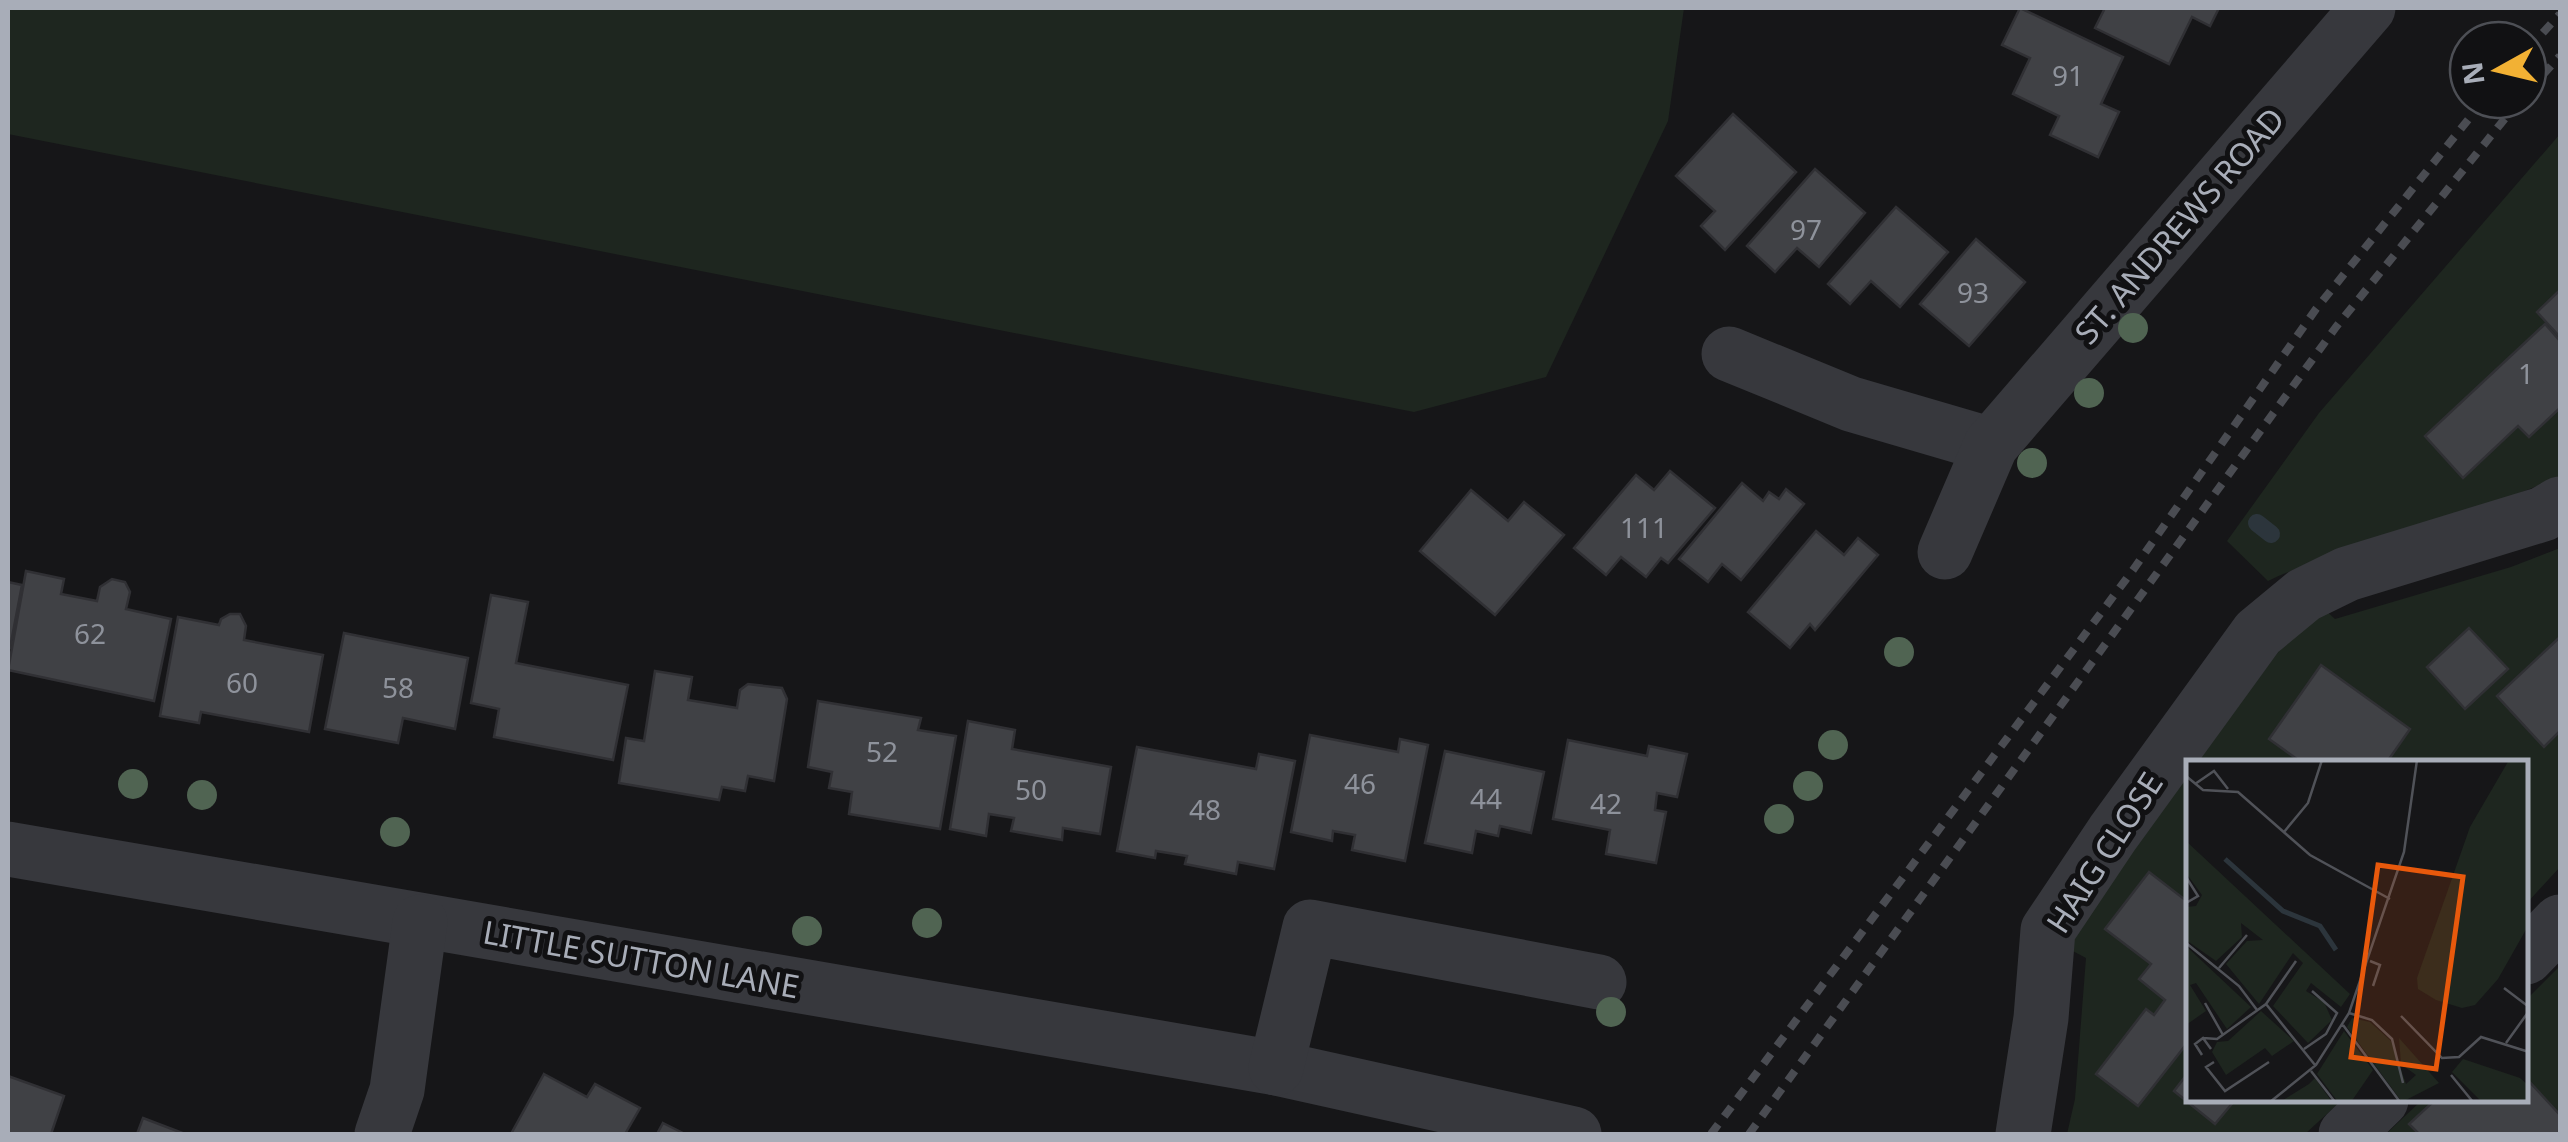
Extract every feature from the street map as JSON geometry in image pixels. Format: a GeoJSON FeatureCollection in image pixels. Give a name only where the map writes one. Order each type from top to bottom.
{"type":"FeatureCollection","features":[{"type":"Feature","properties":{"kind":"street","name":"ST. ANDREWS ROAD"},"geometry":{"type":"LineString","coordinates":[[1945,552],[1991,445],[2368,8]]}},
{"type":"Feature","properties":{"kind":"street"},"geometry":{"type":"LineString","coordinates":[[1729,354],[1851,404],[1991,445]]}},
{"type":"Feature","properties":{"kind":"street","name":"HAIG CLOSE"},"geometry":{"type":"LineString","coordinates":[[2024,1134],[2041,1018],[2048,930],[2258,633],[2304,595],[2347,574],[2543,514],[2560,504]]}},
{"type":"Feature","properties":{"kind":"street","name":"LITTLE SUTTON LANE"},"geometry":{"type":"LineString","coordinates":[[8,849],[1276,1068],[1574,1134]]}},
{"type":"Feature","properties":{"kind":"street"},"geometry":{"type":"LineString","coordinates":[[382,1134],[397,1090],[420,922]]}},
{"type":"Feature","properties":{"kind":"street"},"geometry":{"type":"LineString","coordinates":[[2528,955],[2560,922]]}},
{"type":"Feature","properties":{"kind":"street"},"geometry":{"type":"LineString","coordinates":[[1276,1068],[1310,927],[1599,982]]}},
{"type":"Feature","properties":{"kind":"street"},"geometry":{"type":"LineString","coordinates":[[2346,1134],[2379,1102]]}},
{"type":"Feature","properties":{"kind":"shaded area"},"geometry":{"type":"Polygon","coordinates":[[[8,8],[1684,8],[1668,121],[1546,377],[1414,412],[8,134],[8,8]]]}},
{"type":"Feature","properties":{"kind":"shaded area"},"geometry":{"type":"Polygon","coordinates":[[[2560,134],[2560,476],[2268,581],[2227,541],[2319,413],[2560,134]]]}},
{"type":"Feature","properties":{"kind":"shaded area"},"geometry":{"type":"Polygon","coordinates":[[[2560,548],[2560,867],[2528,902],[2528,760],[2197,760],[2288,639],[2324,609],[2335,619],[2511,567],[2560,548]]]}},
{"type":"Feature","properties":{"kind":"shaded area"},"geometry":{"type":"Polygon","coordinates":[[[2186,776],[2186,1102],[2340,1102],[2305,1134],[2067,1134],[2075,1099],[2086,958],[2069,949],[2084,915],[2186,776]]]}},
{"type":"Feature","properties":{"kind":"shaded area"},"geometry":{"type":"Polygon","coordinates":[[[2560,966],[2560,1134],[2386,1134],[2420,1102],[2528,1102],[2528,998],[2560,966]]]}},
{"type":"Feature","properties":{"kind":"building"},"geometry":{"type":"Polygon","coordinates":[[[2020,8],[2123,57],[2101,104],[2119,112],[2098,157],[2050,135],[2059,116],[2013,94],[2030,58],[2002,45],[2020,8]]]}},
{"type":"Feature","properties":{"kind":"building"},"geometry":{"type":"Polygon","coordinates":[[[2105,8],[2219,8],[2210,26],[2192,17],[2169,64],[2095,28],[2105,8]]]}},
{"type":"Feature","properties":{"kind":"building"},"geometry":{"type":"Polygon","coordinates":[[[1733,114],[1796,172],[1725,250],[1701,226],[1715,211],[1676,176],[1733,114]]]}},
{"type":"Feature","properties":{"kind":"building"},"geometry":{"type":"Polygon","coordinates":[[[1815,169],[1865,213],[1819,267],[1797,248],[1775,272],[1747,246],[1815,169]]]}},
{"type":"Feature","properties":{"kind":"building"},"geometry":{"type":"Polygon","coordinates":[[[1896,207],[1948,252],[1900,307],[1871,281],[1850,304],[1828,284],[1896,207]]]}},
{"type":"Feature","properties":{"kind":"building"},"geometry":{"type":"Polygon","coordinates":[[[1976,239],[2025,282],[1969,346],[1920,304],[1976,239]]]}},
{"type":"Feature","properties":{"kind":"building"},"geometry":{"type":"Polygon","coordinates":[[[2560,290],[2560,337],[2537,312],[2560,290]]]}},
{"type":"Feature","properties":{"kind":"building"},"geometry":{"type":"Polygon","coordinates":[[[2545,324],[2560,341],[2560,408],[2529,437],[2518,426],[2463,478],[2425,436],[2545,324]]]}},
{"type":"Feature","properties":{"kind":"building"},"geometry":{"type":"Polygon","coordinates":[[[1670,471],[1715,508],[1668,563],[1661,558],[1646,577],[1621,557],[1606,575],[1574,548],[1636,475],[1654,490],[1670,471]]]}},
{"type":"Feature","properties":{"kind":"building"},"geometry":{"type":"Polygon","coordinates":[[[1742,483],[1763,501],[1769,492],[1779,499],[1786,489],[1804,504],[1741,580],[1722,564],[1708,582],[1679,559],[1742,483]]]}},
{"type":"Feature","properties":{"kind":"building"},"geometry":{"type":"Polygon","coordinates":[[[1471,490],[1508,521],[1524,502],[1564,535],[1495,615],[1420,551],[1471,490]]]}},
{"type":"Feature","properties":{"kind":"building"},"geometry":{"type":"Polygon","coordinates":[[[1816,531],[1844,555],[1858,538],[1878,555],[1815,630],[1810,624],[1790,648],[1748,612],[1816,531]]]}},
{"type":"Feature","properties":{"kind":"building"},"geometry":{"type":"Polygon","coordinates":[[[26,571],[64,579],[61,594],[97,601],[100,587],[112,579],[125,582],[130,592],[126,609],[171,619],[154,701],[8,670],[26,571]]]}},
{"type":"Feature","properties":{"kind":"building"},"geometry":{"type":"Polygon","coordinates":[[[8,582],[22,585],[10,648],[8,648],[8,582]]]}},
{"type":"Feature","properties":{"kind":"building"},"geometry":{"type":"Polygon","coordinates":[[[491,595],[528,602],[516,663],[628,685],[613,760],[494,737],[499,709],[471,703],[491,595]]]}},
{"type":"Feature","properties":{"kind":"building"},"geometry":{"type":"Polygon","coordinates":[[[230,614],[240,614],[246,626],[244,640],[323,655],[309,732],[201,712],[199,723],[160,716],[178,617],[219,625],[230,614]]]}},
{"type":"Feature","properties":{"kind":"building"},"geometry":{"type":"Polygon","coordinates":[[[2469,628],[2508,669],[2465,709],[2427,667],[2469,628]]]}},
{"type":"Feature","properties":{"kind":"building"},"geometry":{"type":"Polygon","coordinates":[[[344,633],[468,658],[455,729],[403,718],[398,743],[325,729],[344,633]]]}},
{"type":"Feature","properties":{"kind":"building"},"geometry":{"type":"Polygon","coordinates":[[[2560,637],[2560,731],[2544,747],[2497,696],[2560,637]]]}},
{"type":"Feature","properties":{"kind":"building"},"geometry":{"type":"Polygon","coordinates":[[[2321,665],[2410,729],[2388,760],[2298,760],[2269,739],[2321,665]]]}},
{"type":"Feature","properties":{"kind":"building"},"geometry":{"type":"Polygon","coordinates":[[[655,671],[692,677],[688,700],[737,708],[740,690],[748,684],[782,688],[787,699],[774,781],[748,776],[745,791],[722,787],[719,800],[619,783],[626,738],[644,741],[655,671]]]}},
{"type":"Feature","properties":{"kind":"building"},"geometry":{"type":"Polygon","coordinates":[[[818,701],[921,718],[918,730],[956,736],[940,829],[849,814],[852,792],[829,788],[832,772],[808,767],[818,701]]]}},
{"type":"Feature","properties":{"kind":"building"},"geometry":{"type":"Polygon","coordinates":[[[968,721],[1015,730],[1012,749],[1111,767],[1100,834],[1063,828],[1062,840],[1011,831],[1014,818],[989,814],[986,836],[950,829],[968,721]]]}},
{"type":"Feature","properties":{"kind":"building"},"geometry":{"type":"Polygon","coordinates":[[[1310,735],[1398,752],[1400,739],[1428,745],[1405,861],[1352,850],[1355,835],[1333,831],[1332,841],[1291,832],[1310,735]]]}},
{"type":"Feature","properties":{"kind":"building"},"geometry":{"type":"Polygon","coordinates":[[[1568,740],[1647,756],[1649,746],[1687,754],[1677,797],[1657,793],[1655,810],[1666,812],[1656,863],[1606,854],[1610,830],[1553,819],[1568,740]]]}},
{"type":"Feature","properties":{"kind":"building"},"geometry":{"type":"Polygon","coordinates":[[[1137,747],[1256,769],[1259,754],[1295,761],[1274,869],[1238,862],[1236,874],[1185,864],[1187,856],[1156,851],[1155,858],[1117,851],[1137,747]]]}},
{"type":"Feature","properties":{"kind":"building"},"geometry":{"type":"Polygon","coordinates":[[[1445,751],[1544,772],[1531,833],[1500,826],[1498,836],[1476,831],[1472,853],[1425,843],[1445,751]]]}},
{"type":"Feature","properties":{"kind":"building"},"geometry":{"type":"Polygon","coordinates":[[[2149,872],[2186,900],[2186,1045],[2138,1106],[2096,1074],[2146,1009],[2154,1015],[2165,1000],[2139,979],[2151,964],[2105,929],[2149,872]]]}},
{"type":"Feature","properties":{"kind":"building"},"geometry":{"type":"Polygon","coordinates":[[[544,1074],[587,1097],[595,1084],[640,1108],[625,1134],[511,1134],[544,1074]]]}},
{"type":"Feature","properties":{"kind":"building"},"geometry":{"type":"Polygon","coordinates":[[[8,1076],[64,1096],[51,1134],[8,1134],[8,1076]]]}},
{"type":"Feature","properties":{"kind":"building"},"geometry":{"type":"Polygon","coordinates":[[[2186,1076],[2186,1101],[2174,1091],[2186,1076]]]}},
{"type":"Feature","properties":{"kind":"building"},"geometry":{"type":"Polygon","coordinates":[[[2528,1080],[2560,1115],[2559,1134],[2419,1134],[2409,1124],[2433,1102],[2528,1102],[2528,1080]]]}},
{"type":"Feature","properties":{"kind":"building"},"geometry":{"type":"Polygon","coordinates":[[[2188,1102],[2233,1102],[2215,1124],[2188,1102]]]}},
{"type":"Feature","properties":{"kind":"building"},"geometry":{"type":"Polygon","coordinates":[[[143,1118],[185,1134],[137,1134],[143,1118]]]}},
{"type":"Feature","properties":{"kind":"building"},"geometry":{"type":"Polygon","coordinates":[[[663,1123],[685,1134],[657,1134],[663,1123]]]}},
{"type":"Feature","properties":{"kind":"waterway"},"geometry":{"type":"LineString","coordinates":[[2257,523],[2271,534]]}},
{"type":"Feature","properties":{"kind":"railway"},"geometry":{"type":"LineString","coordinates":[[2548,27],[2560,14]]}},
{"type":"Feature","properties":{"kind":"railway"},"geometry":{"type":"LineString","coordinates":[[2548,69],[2560,56]]}},
{"type":"Feature","properties":{"kind":"railway"},"geometry":{"type":"LineString","coordinates":[[1711,1134],[2133,570],[2316,309],[2468,120]]}},
{"type":"Feature","properties":{"kind":"railway"},"geometry":{"type":"LineString","coordinates":[[1749,1134],[2336,327],[2504,120]]}}]}
